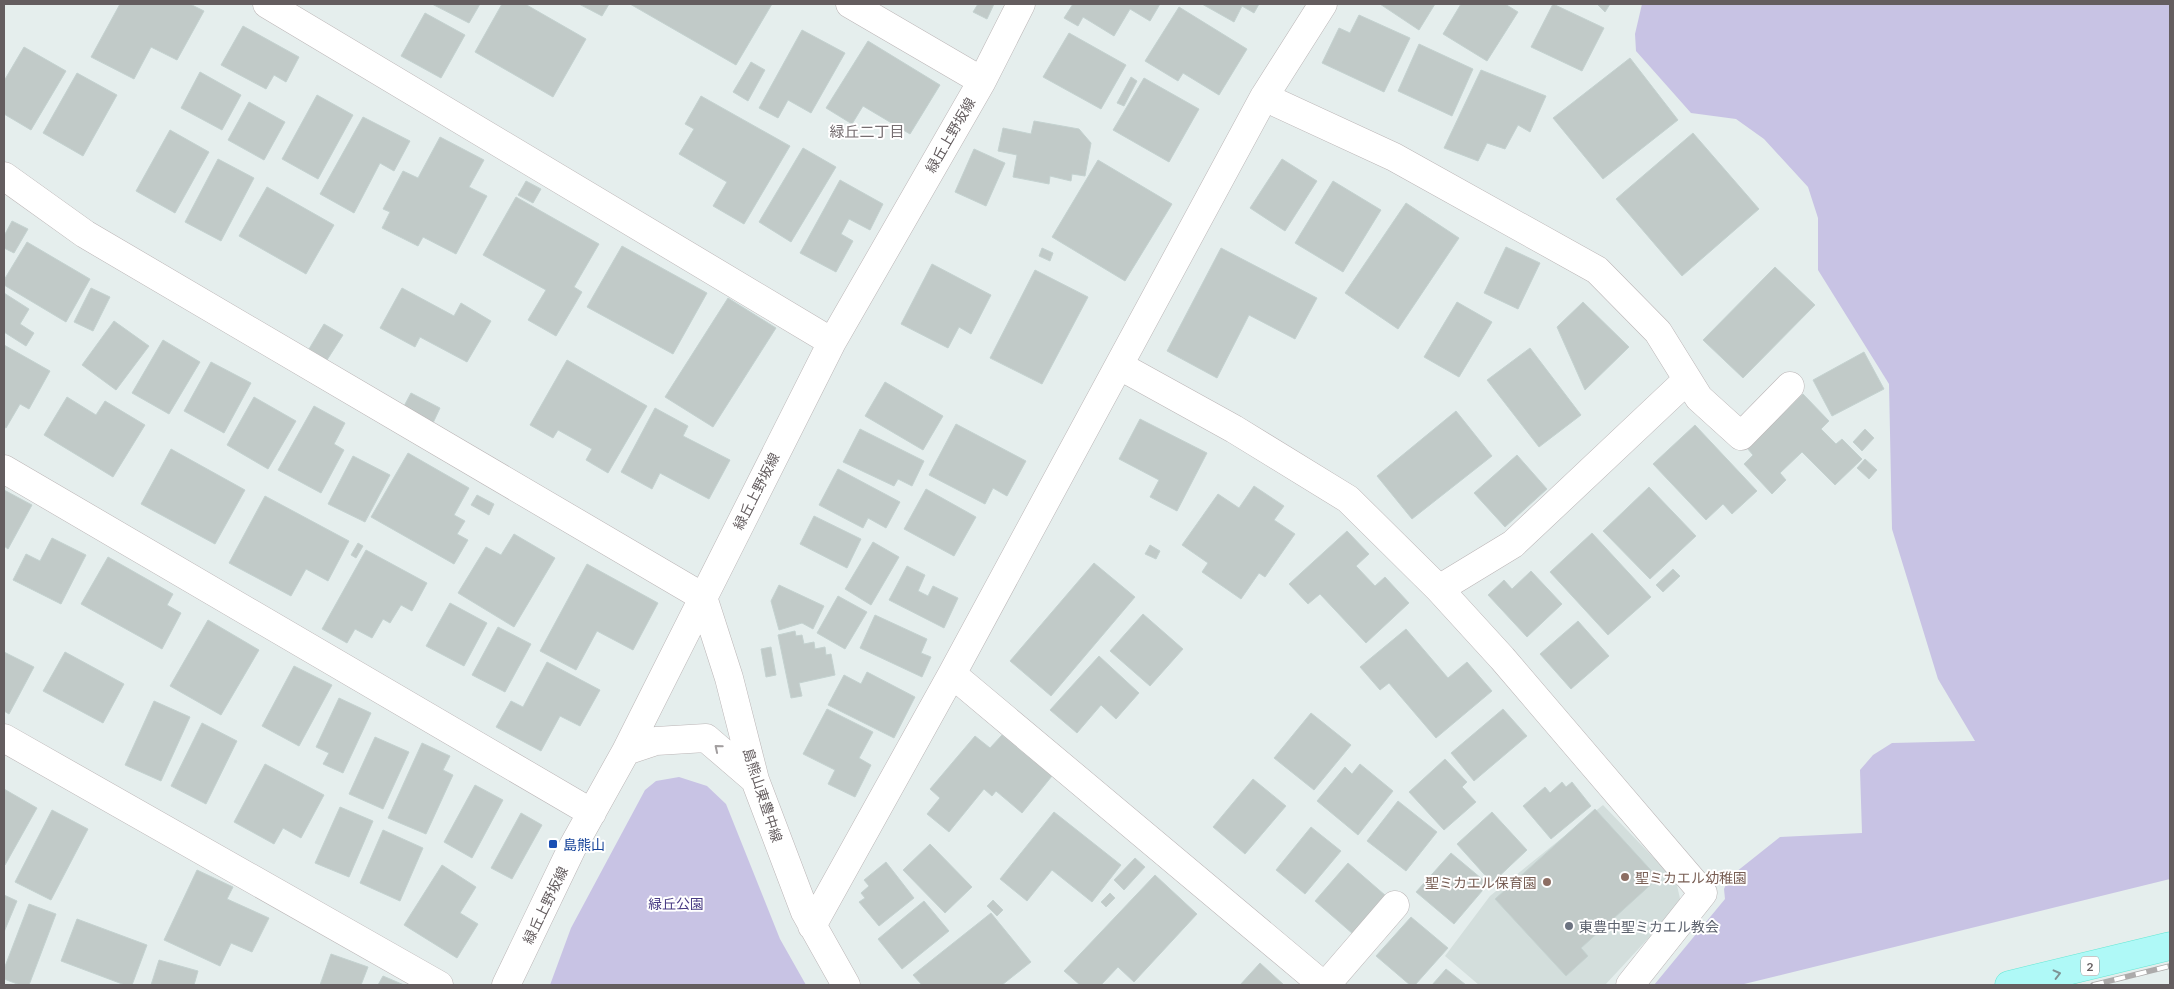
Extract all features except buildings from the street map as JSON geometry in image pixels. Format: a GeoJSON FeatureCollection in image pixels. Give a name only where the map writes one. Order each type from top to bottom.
{"type":"FeatureCollection","features":[{"type":"Feature","properties":{"kind":"main road","name":"2"},"geometry":{"type":"LineString","coordinates":[[2009,985],[2170,946]]}},
{"type":"Feature","properties":{"kind":"street"},"geometry":{"type":"LineString","coordinates":[[267,4],[832,342]]}},
{"type":"Feature","properties":{"kind":"street"},"geometry":{"type":"LineString","coordinates":[[850,4],[982,81]]}},
{"type":"Feature","properties":{"kind":"street","name":"緑丘上野坂線"},"geometry":{"type":"LineString","coordinates":[[506,985],[572,848],[626,752],[832,342],[982,81],[1021,4]]}},
{"type":"Feature","properties":{"kind":"street"},"geometry":{"type":"LineString","coordinates":[[812,926],[1120,366],[1264,97],[1323,4]]}},
{"type":"Feature","properties":{"kind":"street"},"geometry":{"type":"LineString","coordinates":[[1264,97],[1394,157],[1597,270],[1658,332],[1699,398],[1741,436],[1790,386]]}},
{"type":"Feature","properties":{"kind":"street"},"geometry":{"type":"LineString","coordinates":[[4,176],[85,234],[703,597]]}},
{"type":"Feature","properties":{"kind":"street"},"geometry":{"type":"LineString","coordinates":[[1120,366],[1234,430],[1348,499],[1439,589],[1502,658],[1703,893],[1630,985]]}},
{"type":"Feature","properties":{"kind":"street"},"geometry":{"type":"LineString","coordinates":[[1439,589],[1513,544],[1687,380]]}},
{"type":"Feature","properties":{"kind":"street"},"geometry":{"type":"LineString","coordinates":[[4,469],[592,813]]}},
{"type":"Feature","properties":{"kind":"street","name":"島熊山東豊中線"},"geometry":{"type":"LineString","coordinates":[[703,597],[728,678],[755,780],[805,912],[846,985]]}},
{"type":"Feature","properties":{"kind":"street"},"geometry":{"type":"LineString","coordinates":[[952,674],[1325,985],[1395,905]]}},
{"type":"Feature","properties":{"kind":"street"},"geometry":{"type":"LineString","coordinates":[[4,738],[439,985]]}},
{"type":"Feature","properties":{"kind":"street"},"geometry":{"type":"LineString","coordinates":[[626,752],[656,741],[706,738],[755,780]]}},
{"type":"Feature","properties":{"kind":"shaded area"},"geometry":{"type":"Polygon","coordinates":[[[1603,805],[1676,881],[1681,903],[1605,985],[1479,985],[1445,956],[1490,896],[1603,805]]]}},
{"type":"Feature","properties":{"kind":"green space"},"geometry":{"type":"Polygon","coordinates":[[[1642,4],[2170,4],[2170,879],[1740,985],[1654,985],[1725,899],[1724,889],[1727,882],[1736,872],[1780,837],[1862,833],[1860,770],[1873,755],[1892,743],[1975,741],[1938,679],[1892,529],[1889,384],[1818,270],[1818,218],[1808,187],[1764,139],[1736,119],[1691,113],[1636,51],[1635,34],[1642,4]]]}},
{"type":"Feature","properties":{"kind":"green space","name":"緑丘公園"},"geometry":{"type":"Polygon","coordinates":[[[679,777],[707,786],[726,804],[780,939],[806,985],[550,985],[571,928],[645,790],[656,781],[679,777]]]}},
{"type":"Feature","properties":{"kind":"railway"},"geometry":{"type":"LineString","coordinates":[[2093,985],[2170,966]]}},
{"type":"Feature","properties":{"kind":"place","name":"島熊山"},"geometry":{"type":"Point","coordinates":[553,844]}},
{"type":"Feature","properties":{"kind":"place","name":"聖ミカエル幼稚園"},"geometry":{"type":"Point","coordinates":[1625,877]}},
{"type":"Feature","properties":{"kind":"place","name":"聖ミカエル保育園"},"geometry":{"type":"Point","coordinates":[1547,882]}},
{"type":"Feature","properties":{"kind":"place","name":"東豊中聖ミカエル教会"},"geometry":{"type":"Point","coordinates":[1569,926]}},
{"type":"Feature","properties":{"kind":"district","name":"緑丘二丁目"},"geometry":{"type":"Point","coordinates":[867,131]}}]}
